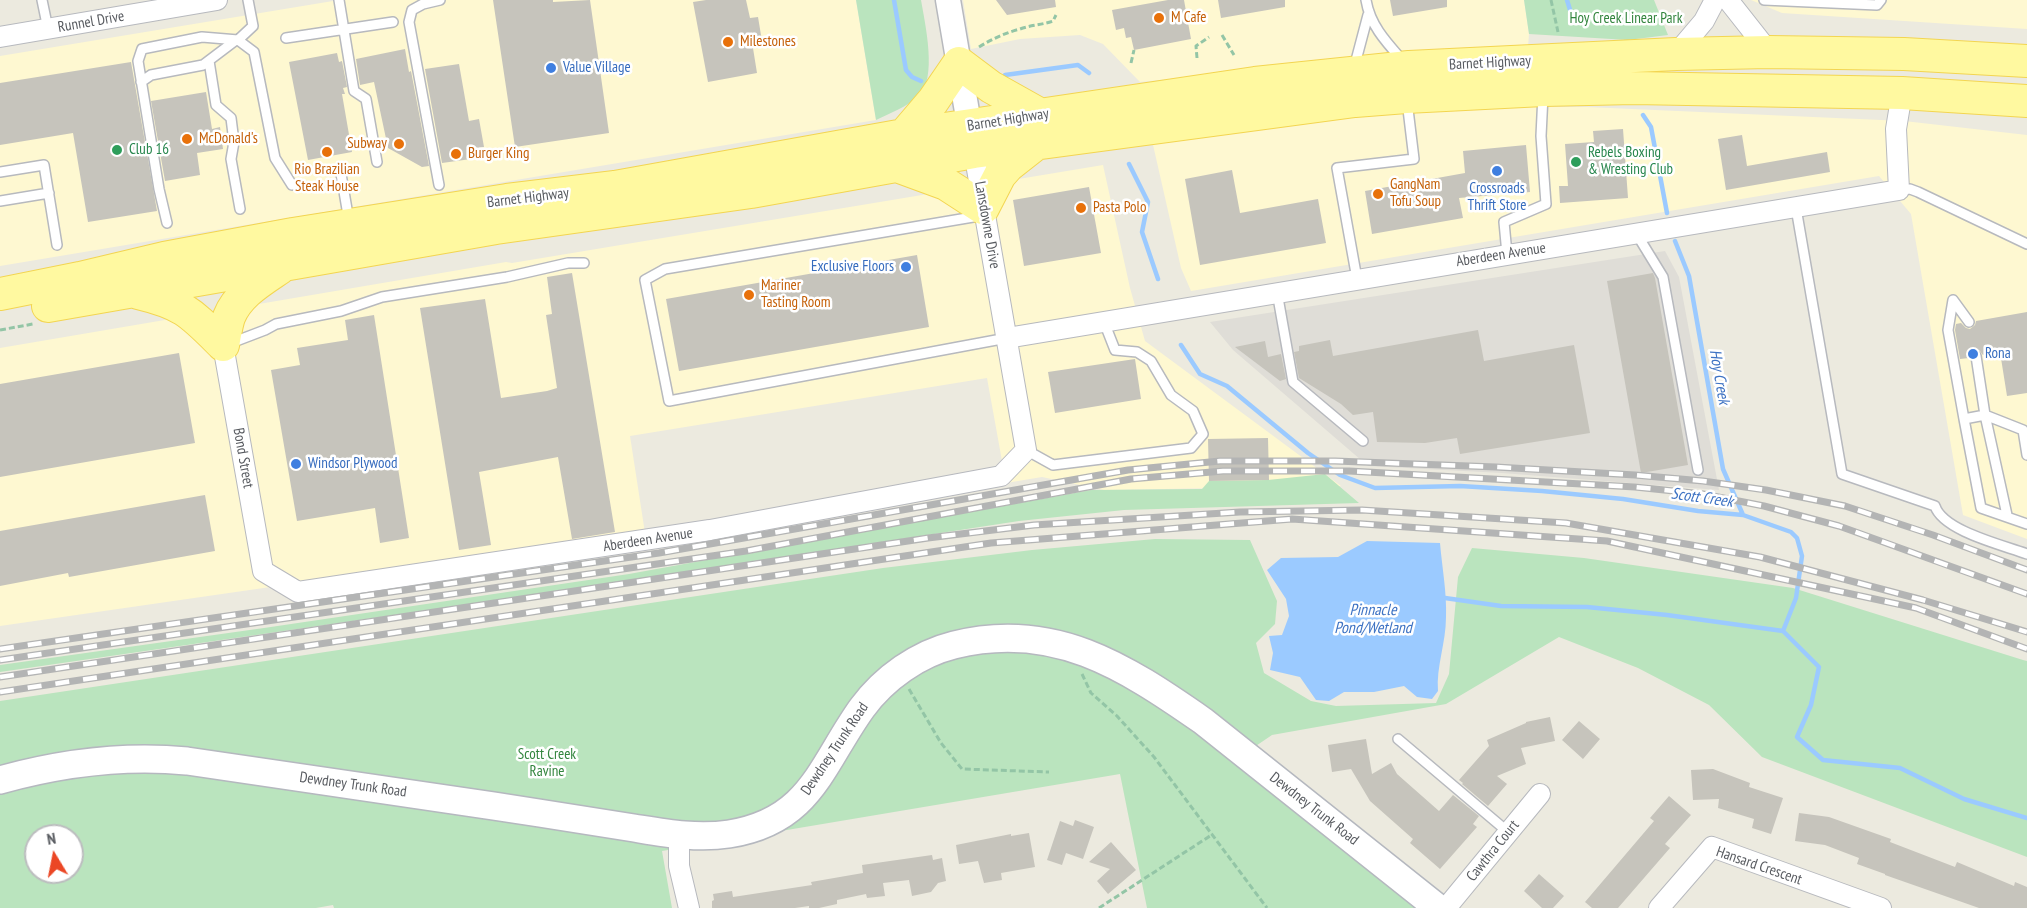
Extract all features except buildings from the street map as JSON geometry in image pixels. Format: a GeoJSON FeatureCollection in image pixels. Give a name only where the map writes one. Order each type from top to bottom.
{"type":"FeatureCollection","features":[{"type":"Feature","properties":{"kind":"main road","name":"Barnet Highway"},"geometry":{"type":"LineString","coordinates":[[1039,129],[1314,106],[1407,82],[1676,54],[1769,52],[1904,54],[2027,61]]}},
{"type":"Feature","properties":{"kind":"main road"},"geometry":{"type":"LineString","coordinates":[[897,166],[946,184],[984,212],[1000,175],[1039,129],[991,87],[969,55],[904,135]]}},
{"type":"Feature","properties":{"kind":"main road","name":"Barnet Highway"},"geometry":{"type":"LineString","coordinates":[[0,314],[496,228],[751,192],[897,166],[972,139],[1039,129],[1255,83],[1352,73],[1407,82],[1543,90],[1634,88],[1902,93],[2027,101]]}},
{"type":"Feature","properties":{"kind":"main road","name":"Barnet Highway"},"geometry":{"type":"LineString","coordinates":[[0,294],[228,245],[518,199],[615,187],[904,135],[972,139]]}},
{"type":"Feature","properties":{"kind":"main road"},"geometry":{"type":"LineString","coordinates":[[223,345],[212,297],[212,277],[228,245]]}},
{"type":"Feature","properties":{"kind":"main road"},"geometry":{"type":"LineString","coordinates":[[223,345],[229,317],[238,301],[245,293],[287,264]]}},
{"type":"Feature","properties":{"kind":"main road"},"geometry":{"type":"LineString","coordinates":[[132,291],[165,299],[186,310],[195,316],[223,345]]}},
{"type":"Feature","properties":{"kind":"main road","name":"Dewdney Trunk Road"},"geometry":{"type":"LineString","coordinates":[[0,780],[96,761],[156,758],[429,796],[679,835],[712,836],[739,832],[766,823],[807,794],[823,773],[853,721],[870,697],[909,664],[936,651],[979,639],[1029,638],[1071,647],[1116,666],[1162,693],[1203,721],[1438,908]]}},
{"type":"Feature","properties":{"kind":"street","name":"Runnel Drive"},"geometry":{"type":"LineString","coordinates":[[0,37],[218,0]]}},
{"type":"Feature","properties":{"kind":"street","name":"Lansdowne Drive"},"geometry":{"type":"LineString","coordinates":[[948,0],[969,55],[972,139],[1026,450]]}},
{"type":"Feature","properties":{"kind":"street"},"geometry":{"type":"LineString","coordinates":[[1676,54],[1704,21],[1715,0]]}},
{"type":"Feature","properties":{"kind":"street"},"geometry":{"type":"LineString","coordinates":[[1728,0],[1769,52]]}},
{"type":"Feature","properties":{"kind":"street"},"geometry":{"type":"LineString","coordinates":[[1899,190],[1896,129],[1902,93]]}},
{"type":"Feature","properties":{"kind":"street","name":"Aberdeen Avenue"},"geometry":{"type":"LineString","coordinates":[[1007,338],[1899,190]]}},
{"type":"Feature","properties":{"kind":"street","name":"Bond Street"},"geometry":{"type":"LineString","coordinates":[[223,345],[263,572]]}},
{"type":"Feature","properties":{"kind":"street","name":"Aberdeen Avenue"},"geometry":{"type":"LineString","coordinates":[[263,572],[298,592],[710,530],[1001,476],[1026,450]]}},
{"type":"Feature","properties":{"kind":"street","name":"Cawthra Court"},"geometry":{"type":"LineString","coordinates":[[1446,908],[1540,794]]}},
{"type":"Feature","properties":{"kind":"street"},"geometry":{"type":"LineString","coordinates":[[679,835],[678,858],[688,908]]}},
{"type":"Feature","properties":{"kind":"street","name":"Hansard Crescent"},"geometry":{"type":"LineString","coordinates":[[1659,908],[1712,847],[1881,908]]}},
{"type":"Feature","properties":{"kind":"lane"},"geometry":{"type":"LineString","coordinates":[[42,0],[48,29]]}},
{"type":"Feature","properties":{"kind":"lane"},"geometry":{"type":"LineString","coordinates":[[141,82],[151,75],[203,65],[237,40],[253,26],[248,0]]}},
{"type":"Feature","properties":{"kind":"lane"},"geometry":{"type":"LineString","coordinates":[[339,0],[354,91],[366,99],[377,162]]}},
{"type":"Feature","properties":{"kind":"lane"},"geometry":{"type":"LineString","coordinates":[[439,185],[409,22],[412,10],[423,4],[440,0]]}},
{"type":"Feature","properties":{"kind":"lane"},"geometry":{"type":"LineString","coordinates":[[1352,73],[1368,15],[1366,0]]}},
{"type":"Feature","properties":{"kind":"lane"},"geometry":{"type":"LineString","coordinates":[[1764,0],[1877,5],[1881,0]]}},
{"type":"Feature","properties":{"kind":"lane"},"geometry":{"type":"LineString","coordinates":[[1357,279],[1337,168],[1414,159],[1407,82],[1368,15]]}},
{"type":"Feature","properties":{"kind":"lane"},"geometry":{"type":"LineString","coordinates":[[286,38],[393,22]]}},
{"type":"Feature","properties":{"kind":"lane"},"geometry":{"type":"LineString","coordinates":[[167,223],[141,82],[138,61],[142,49],[202,37],[237,40],[254,52],[275,158],[292,185]]}},
{"type":"Feature","properties":{"kind":"lane"},"geometry":{"type":"LineString","coordinates":[[209,61],[216,105],[231,118],[234,142],[231,159],[240,210]]}},
{"type":"Feature","properties":{"kind":"lane"},"geometry":{"type":"LineString","coordinates":[[1507,254],[1504,222],[1546,204],[1541,136],[1543,90]]}},
{"type":"Feature","properties":{"kind":"lane"},"geometry":{"type":"LineString","coordinates":[[0,172],[44,165],[57,245]]}},
{"type":"Feature","properties":{"kind":"lane"},"geometry":{"type":"LineString","coordinates":[[340,168],[350,225]]}},
{"type":"Feature","properties":{"kind":"lane"},"geometry":{"type":"LineString","coordinates":[[1899,190],[1910,189],[2027,244]]}},
{"type":"Feature","properties":{"kind":"lane"},"geometry":{"type":"LineString","coordinates":[[0,201],[49,193]]}},
{"type":"Feature","properties":{"kind":"lane"},"geometry":{"type":"LineString","coordinates":[[1796,208],[1842,474],[1935,506],[1938,514],[1955,527],[2027,554]]}},
{"type":"Feature","properties":{"kind":"lane"},"geometry":{"type":"LineString","coordinates":[[984,212],[665,269],[645,280],[669,401],[1007,338]]}},
{"type":"Feature","properties":{"kind":"lane"},"geometry":{"type":"LineString","coordinates":[[1636,233],[1663,277],[1698,470]]}},
{"type":"Feature","properties":{"kind":"lane"},"geometry":{"type":"LineString","coordinates":[[223,345],[276,324],[341,311],[382,297],[584,262]]}},
{"type":"Feature","properties":{"kind":"lane"},"geometry":{"type":"LineString","coordinates":[[1277,292],[1293,382],[1363,441]]}},
{"type":"Feature","properties":{"kind":"lane"},"geometry":{"type":"LineString","coordinates":[[1969,322],[1953,300],[1948,330],[1981,508],[2007,515],[2027,524]]}},
{"type":"Feature","properties":{"kind":"lane"},"geometry":{"type":"LineString","coordinates":[[1026,450],[1053,465],[1191,448],[1203,434],[1193,411],[1171,395],[1151,361],[1137,352],[1115,350],[1103,321]]}},
{"type":"Feature","properties":{"kind":"lane"},"geometry":{"type":"LineString","coordinates":[[1976,356],[1985,415],[2007,515]]}},
{"type":"Feature","properties":{"kind":"lane"},"geometry":{"type":"LineString","coordinates":[[1964,419],[1985,415],[2023,430],[2027,455]]}},
{"type":"Feature","properties":{"kind":"lane"},"geometry":{"type":"LineString","coordinates":[[1398,739],[1508,832]]}},
{"type":"Feature","properties":{"kind":"path"},"geometry":{"type":"LineString","coordinates":[[1551,0],[1558,32]]}},
{"type":"Feature","properties":{"kind":"path"},"geometry":{"type":"LineString","coordinates":[[969,55],[996,37],[1021,28],[1053,21],[1056,15]]}},
{"type":"Feature","properties":{"kind":"path"},"geometry":{"type":"LineString","coordinates":[[1222,35],[1234,56]]}},
{"type":"Feature","properties":{"kind":"path"},"geometry":{"type":"LineString","coordinates":[[1197,58],[1196,46],[1209,37]]}},
{"type":"Feature","properties":{"kind":"path"},"geometry":{"type":"LineString","coordinates":[[1131,63],[1134,50]]}},
{"type":"Feature","properties":{"kind":"path"},"geometry":{"type":"LineString","coordinates":[[1071,647],[1091,693],[1117,716],[1154,757],[1267,908]]}},
{"type":"Feature","properties":{"kind":"path"},"geometry":{"type":"LineString","coordinates":[[898,672],[942,743],[962,769],[1049,772]]}},
{"type":"Feature","properties":{"kind":"path"},"geometry":{"type":"LineString","coordinates":[[1099,908],[1213,834]]}},
{"type":"Feature","properties":{"kind":"shaded area"},"geometry":{"type":"Polygon","coordinates":[[[339,0],[856,0],[876,120],[0,266],[0,56],[339,0]]]}},
{"type":"Feature","properties":{"kind":"shaded area"},"geometry":{"type":"Polygon","coordinates":[[[963,0],[1524,0],[1529,34],[1528,47],[1348,61],[1140,82],[1103,44],[1080,35],[1020,39],[971,49],[963,0]]]}},
{"type":"Feature","properties":{"kind":"shaded area"},"geometry":{"type":"Polygon","coordinates":[[[1751,0],[2027,0],[2027,29],[1782,13],[1751,0]]]}},
{"type":"Feature","properties":{"kind":"shaded area"},"geometry":{"type":"Polygon","coordinates":[[[1413,107],[1587,107],[1904,121],[2027,135],[2027,539],[1963,515],[1911,214],[1879,176],[1191,291],[1181,268],[1151,136],[1413,107]]]}},
{"type":"Feature","properties":{"kind":"shaded area"},"geometry":{"type":"Polygon","coordinates":[[[1103,165],[1130,288],[1145,341],[1341,486],[1104,490],[1042,477],[1006,483],[987,378],[630,436],[645,533],[0,626],[0,348],[506,262],[512,263],[1103,165]]]}},
{"type":"Feature","properties":{"kind":"shaded area"},"geometry":{"type":"Polygon","coordinates":[[[1665,251],[1679,277],[1719,490],[1502,473],[1368,466],[1233,350],[1210,322],[1665,251]]]}},
{"type":"Feature","properties":{"kind":"green space"},"geometry":{"type":"Polygon","coordinates":[[[856,0],[921,0],[925,23],[929,65],[924,89],[909,104],[876,120],[856,0]]]}},
{"type":"Feature","properties":{"kind":"green space","name":"Hoy Creek Linear Park"},"geometry":{"type":"Polygon","coordinates":[[[1524,0],[1654,0],[1668,35],[1628,40],[1529,34],[1524,0]]]}},
{"type":"Feature","properties":{"kind":"green space"},"geometry":{"type":"Polygon","coordinates":[[[1325,474],[1359,503],[1124,510],[1019,521],[581,588],[0,672],[0,665],[629,574],[1091,490],[1202,489],[1209,481],[1268,480],[1325,474]]]}},
{"type":"Feature","properties":{"kind":"green space","name":"Scott Creek Ravine"},"geometry":{"type":"Polygon","coordinates":[[[1155,539],[1250,540],[1277,601],[1275,624],[1256,643],[1264,673],[1311,701],[1336,706],[1436,703],[1449,674],[1458,577],[1472,548],[1584,558],[1793,588],[2027,661],[2027,857],[1762,757],[1709,705],[1638,668],[1559,637],[1446,704],[1272,735],[1244,754],[1416,908],[1147,908],[1120,774],[662,851],[672,908],[334,908],[333,905],[316,908],[0,908],[0,701],[883,568],[1032,550],[1155,539]]]}},
{"type":"Feature","properties":{"kind":"water","name":"Pinnacle Pond/Wetland"},"geometry":{"type":"Polygon","coordinates":[[[1367,541],[1440,543],[1446,599],[1446,627],[1438,673],[1438,691],[1432,699],[1417,697],[1404,686],[1374,692],[1344,692],[1329,701],[1316,700],[1300,677],[1270,670],[1273,653],[1269,636],[1282,635],[1289,616],[1286,599],[1267,570],[1281,558],[1338,557],[1367,541]]]}},
{"type":"Feature","properties":{"kind":"waterway","name":"Scott Creek"},"geometry":{"type":"LineString","coordinates":[[894,0],[906,70],[912,77],[921,81]]}},
{"type":"Feature","properties":{"kind":"waterway","name":"Hoy Creek"},"geometry":{"type":"LineString","coordinates":[[1567,0],[1571,13]]}},
{"type":"Feature","properties":{"kind":"waterway","name":"Scott Creek"},"geometry":{"type":"LineString","coordinates":[[1005,75],[1078,65],[1089,73]]}},
{"type":"Feature","properties":{"kind":"waterway","name":"Hoy Creek"},"geometry":{"type":"LineString","coordinates":[[1643,115],[1651,127],[1667,213]]}},
{"type":"Feature","properties":{"kind":"waterway","name":"Scott Creek"},"geometry":{"type":"LineString","coordinates":[[1129,164],[1148,202],[1142,232],[1158,279]]}},
{"type":"Feature","properties":{"kind":"waterway","name":"Hoy Creek"},"geometry":{"type":"LineString","coordinates":[[1675,241],[1689,276],[1723,469],[1743,515]]}},
{"type":"Feature","properties":{"kind":"waterway","name":"Scott Creek"},"geometry":{"type":"LineString","coordinates":[[1181,345],[1200,374],[1227,386],[1308,453],[1340,475],[1375,488],[1460,486],[1623,499],[1698,511],[1743,515],[1791,532],[1797,538],[1802,556],[1796,598],[1783,631]]}},
{"type":"Feature","properties":{"kind":"waterway"},"geometry":{"type":"LineString","coordinates":[[1445,598],[1501,606],[1587,607],[1783,631]]}},
{"type":"Feature","properties":{"kind":"waterway","name":"Scott Creek"},"geometry":{"type":"LineString","coordinates":[[1783,631],[1819,667],[1811,705],[1797,737],[1823,760],[1900,768],[1964,799],[2027,818]]}},
{"type":"Feature","properties":{"kind":"railway"},"geometry":{"type":"LineString","coordinates":[[0,649],[659,553],[1128,470],[1220,461],[1335,461],[1496,467],[1703,481],[1766,490],[1845,506],[1933,535],[2027,570]]}},
{"type":"Feature","properties":{"kind":"railway"},"geometry":{"type":"LineString","coordinates":[[0,660],[746,551],[1131,479],[1223,471],[1349,471],[1635,487],[1703,494],[1764,506],[1839,526],[2027,594]]}},
{"type":"Feature","properties":{"kind":"railway"},"geometry":{"type":"LineString","coordinates":[[0,677],[928,538],[1034,525],[1240,512],[1362,510],[1566,523],[1760,557],[1923,600],[2027,632]]}},
{"type":"Feature","properties":{"kind":"railway"},"geometry":{"type":"LineString","coordinates":[[0,692],[991,543],[1292,519],[1607,541],[1916,608],[2027,649]]}},
{"type":"Feature","properties":{"kind":"place","name":"M Cafe"},"geometry":{"type":"Point","coordinates":[1159,18]}},
{"type":"Feature","properties":{"kind":"place","name":"Milestones"},"geometry":{"type":"Point","coordinates":[728,42]}},
{"type":"Feature","properties":{"kind":"place","name":"Value Village"},"geometry":{"type":"Point","coordinates":[551,68]}},
{"type":"Feature","properties":{"kind":"place","name":"McDonald's"},"geometry":{"type":"Point","coordinates":[187,139]}},
{"type":"Feature","properties":{"kind":"place","name":"Subway"},"geometry":{"type":"Point","coordinates":[399,144]}},
{"type":"Feature","properties":{"kind":"place","name":"Club 16"},"geometry":{"type":"Point","coordinates":[117,150]}},
{"type":"Feature","properties":{"kind":"place","name":"Rio Brazilian Steak House"},"geometry":{"type":"Point","coordinates":[327,152]}},
{"type":"Feature","properties":{"kind":"place","name":"Burger King"},"geometry":{"type":"Point","coordinates":[456,154]}},
{"type":"Feature","properties":{"kind":"place","name":"Rebels Boxing & Wresting Club"},"geometry":{"type":"Point","coordinates":[1576,162]}},
{"type":"Feature","properties":{"kind":"place","name":"Crossroads Thrift Store"},"geometry":{"type":"Point","coordinates":[1497,171]}},
{"type":"Feature","properties":{"kind":"place","name":"GangNam Tofu Soup"},"geometry":{"type":"Point","coordinates":[1378,194]}},
{"type":"Feature","properties":{"kind":"place","name":"Pasta Polo"},"geometry":{"type":"Point","coordinates":[1081,208]}},
{"type":"Feature","properties":{"kind":"place","name":"Exclusive Floors"},"geometry":{"type":"Point","coordinates":[906,267]}},
{"type":"Feature","properties":{"kind":"place","name":"Mariner Tasting Room"},"geometry":{"type":"Point","coordinates":[749,295]}},
{"type":"Feature","properties":{"kind":"place","name":"Rona"},"geometry":{"type":"Point","coordinates":[1973,354]}},
{"type":"Feature","properties":{"kind":"place","name":"Windsor Plywood"},"geometry":{"type":"Point","coordinates":[296,464]}}]}
